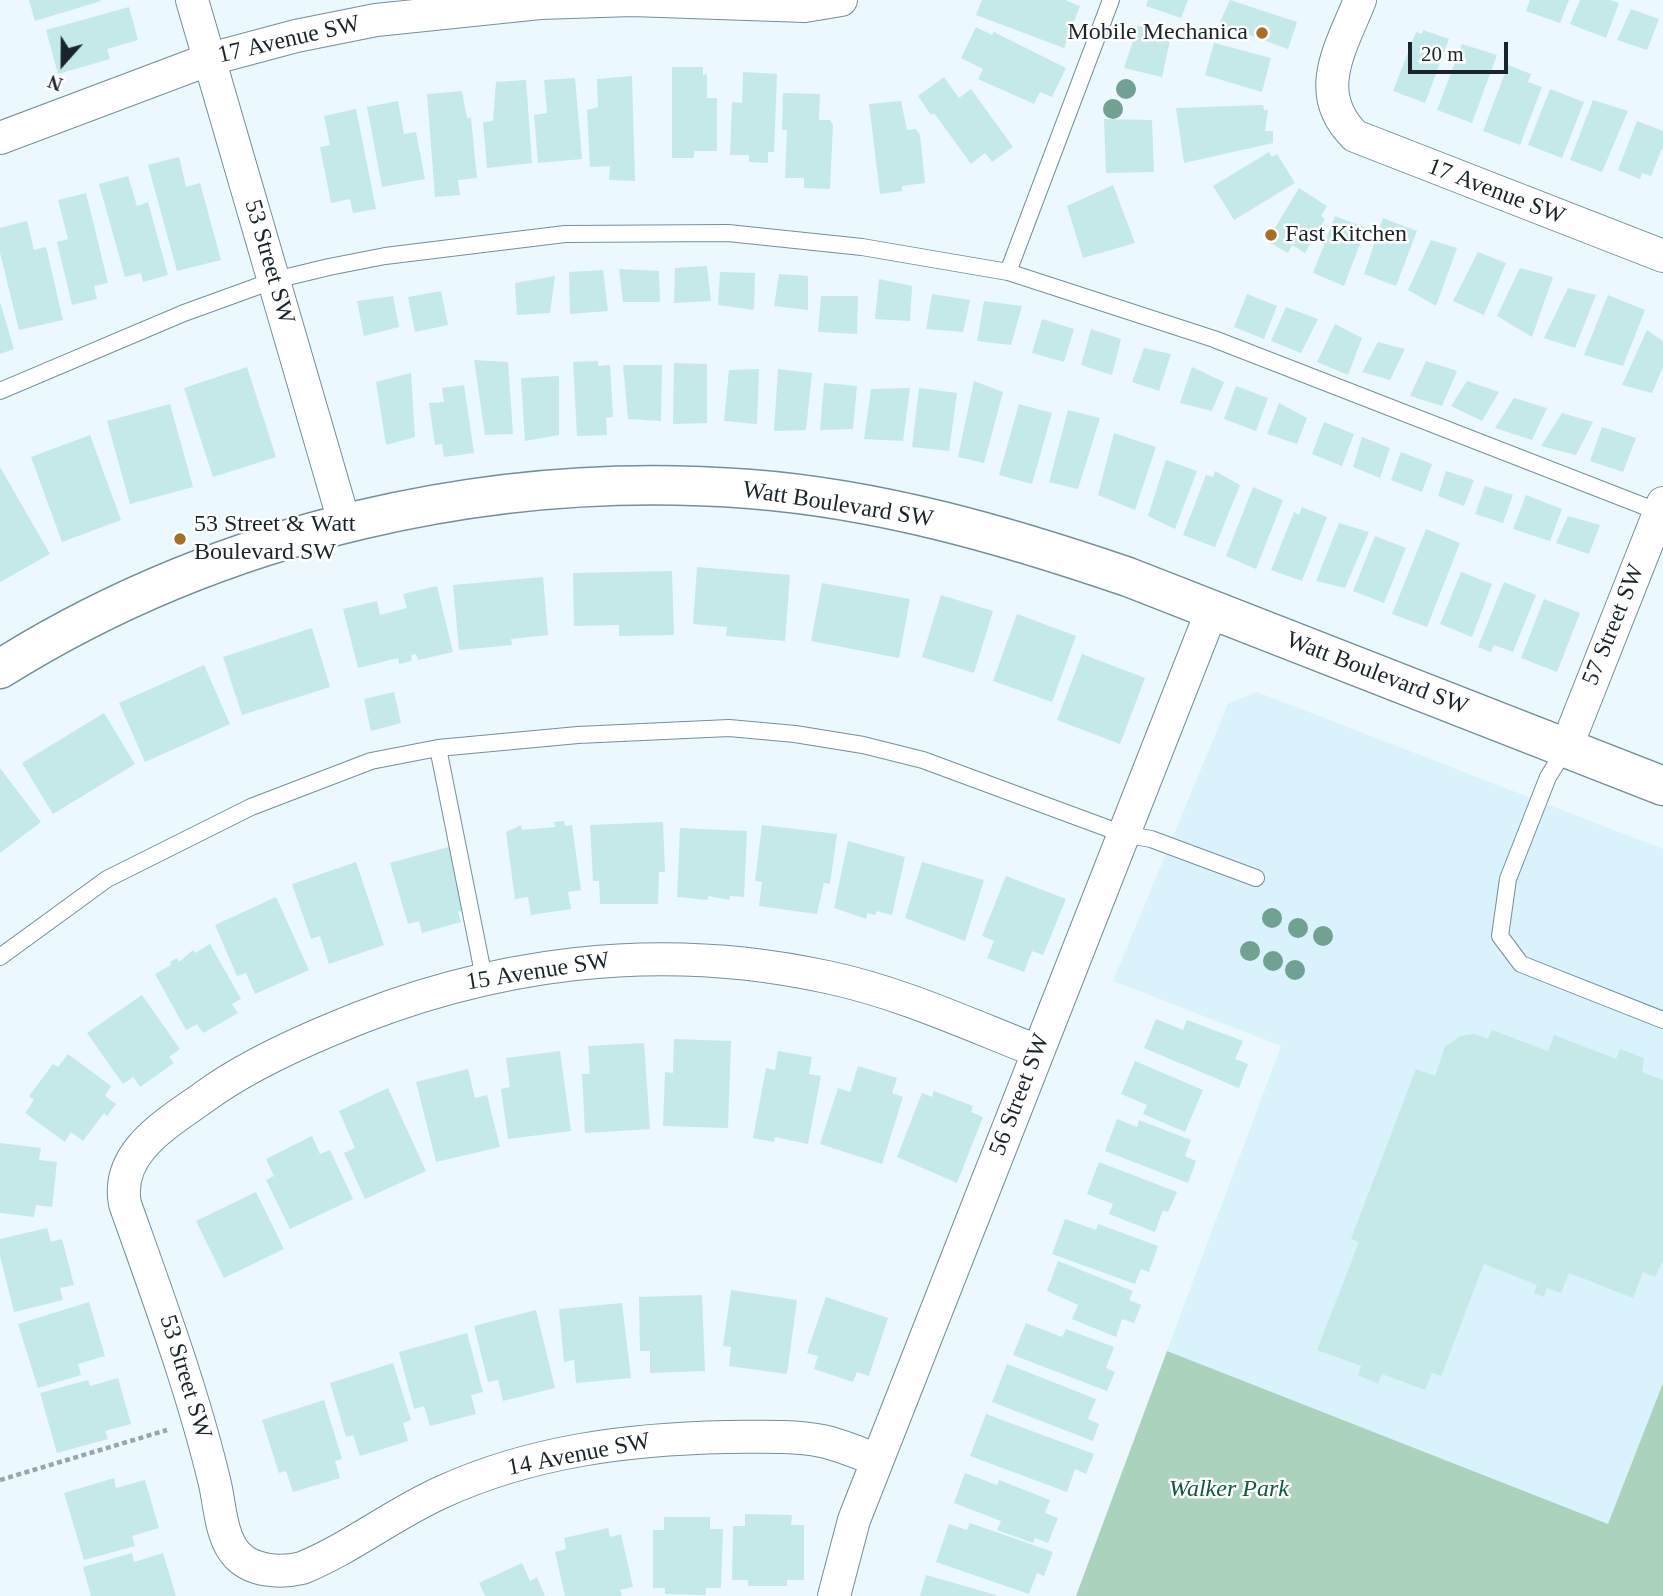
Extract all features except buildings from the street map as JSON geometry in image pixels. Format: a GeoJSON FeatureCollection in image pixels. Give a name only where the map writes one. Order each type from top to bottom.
{"type":"FeatureCollection","features":[{"type":"Feature","properties":{"kind":"street","name":"53 Street SW"},"geometry":{"type":"LineString","coordinates":[[192,0],[345,525]]}},
{"type":"Feature","properties":{"kind":"street","name":"17 Avenue SW"},"geometry":{"type":"LineString","coordinates":[[0,138],[209,59],[296,36],[376,20],[454,10],[632,0],[805,6],[841,0]]}},
{"type":"Feature","properties":{"kind":"street","name":"17 Avenue SW"},"geometry":{"type":"LineString","coordinates":[[1360,0],[1338,56],[1331,86],[1332,102],[1338,116],[1354,136],[1663,256]]}},
{"type":"Feature","properties":{"kind":"street","name":"Watt Boulevard SW"},"geometry":{"type":"LineString","coordinates":[[0,669],[95,616],[182,577],[345,525],[481,496],[552,488],[656,485],[751,489],[858,503],[946,521],[1042,548],[1212,610],[1663,786]]}},
{"type":"Feature","properties":{"kind":"street","name":"57 Street SW"},"geometry":{"type":"LineString","coordinates":[[1566,748],[1661,507]]}},
{"type":"Feature","properties":{"kind":"street","name":"56 Street SW"},"geometry":{"type":"LineString","coordinates":[[835,1590],[854,1520],[877,1460],[1212,610]]}},
{"type":"Feature","properties":{"kind":"street","name":"15 Avenue SW"},"geometry":{"type":"LineString","coordinates":[[125,1175],[132,1159],[154,1134],[210,1093],[256,1065],[306,1040],[395,1003],[484,978],[547,965],[615,959],[719,960],[829,977],[873,990],[1037,1051]]}},
{"type":"Feature","properties":{"kind":"street","name":"53 Street SW"},"geometry":{"type":"LineString","coordinates":[[125,1175],[122,1191],[125,1204],[170,1324],[199,1420],[230,1547],[246,1563],[260,1568]]}},
{"type":"Feature","properties":{"kind":"street","name":"14 Avenue SW"},"geometry":{"type":"LineString","coordinates":[[260,1568],[288,1571],[302,1568],[406,1510],[473,1479],[542,1457],[597,1446],[670,1438],[804,1439],[838,1445],[877,1460]]}},
{"type":"Feature","properties":{"kind":"lane"},"geometry":{"type":"LineString","coordinates":[[1008,272],[1111,0]]}},
{"type":"Feature","properties":{"kind":"lane"},"geometry":{"type":"LineString","coordinates":[[0,391],[184,313],[275,280],[385,256],[565,234],[728,233],[862,247],[1008,272],[1214,339],[1661,507]]}},
{"type":"Feature","properties":{"kind":"lane"},"geometry":{"type":"LineString","coordinates":[[0,957],[107,879],[251,807],[371,761],[438,748],[578,735],[716,728],[795,734],[863,745],[923,760],[1123,834],[1151,839],[1256,878]]}},
{"type":"Feature","properties":{"kind":"lane"},"geometry":{"type":"LineString","coordinates":[[438,748],[484,978]]}},
{"type":"Feature","properties":{"kind":"lane"},"geometry":{"type":"LineString","coordinates":[[1566,748],[1548,778],[1508,879],[1500,936],[1521,964],[1663,1020]]}},
{"type":"Feature","properties":{"kind":"path"},"geometry":{"type":"LineString","coordinates":[[0,1480],[199,1420]]}},
{"type":"Feature","properties":{"kind":"shaded area"},"geometry":{"type":"Polygon","coordinates":[[[1257,692],[1663,849],[1663,1383],[1608,1525],[1167,1351],[1281,1046],[1113,981],[1228,704],[1257,692]]]}},
{"type":"Feature","properties":{"kind":"green space","name":"Walker Park"},"geometry":{"type":"Polygon","coordinates":[[[1167,1351],[1608,1524],[1663,1383],[1663,1596],[1076,1596],[1167,1351]]]}},
{"type":"Feature","properties":{"kind":"place","name":"Mobile Mechanica"},"geometry":{"type":"Point","coordinates":[1262,33]}},
{"type":"Feature","properties":{"kind":"place","name":"Fast Kitchen"},"geometry":{"type":"Point","coordinates":[1271,235]}},
{"type":"Feature","properties":{"kind":"place","name":"53 Street & Watt Boulevard SW"},"geometry":{"type":"Point","coordinates":[180,539]}}]}
